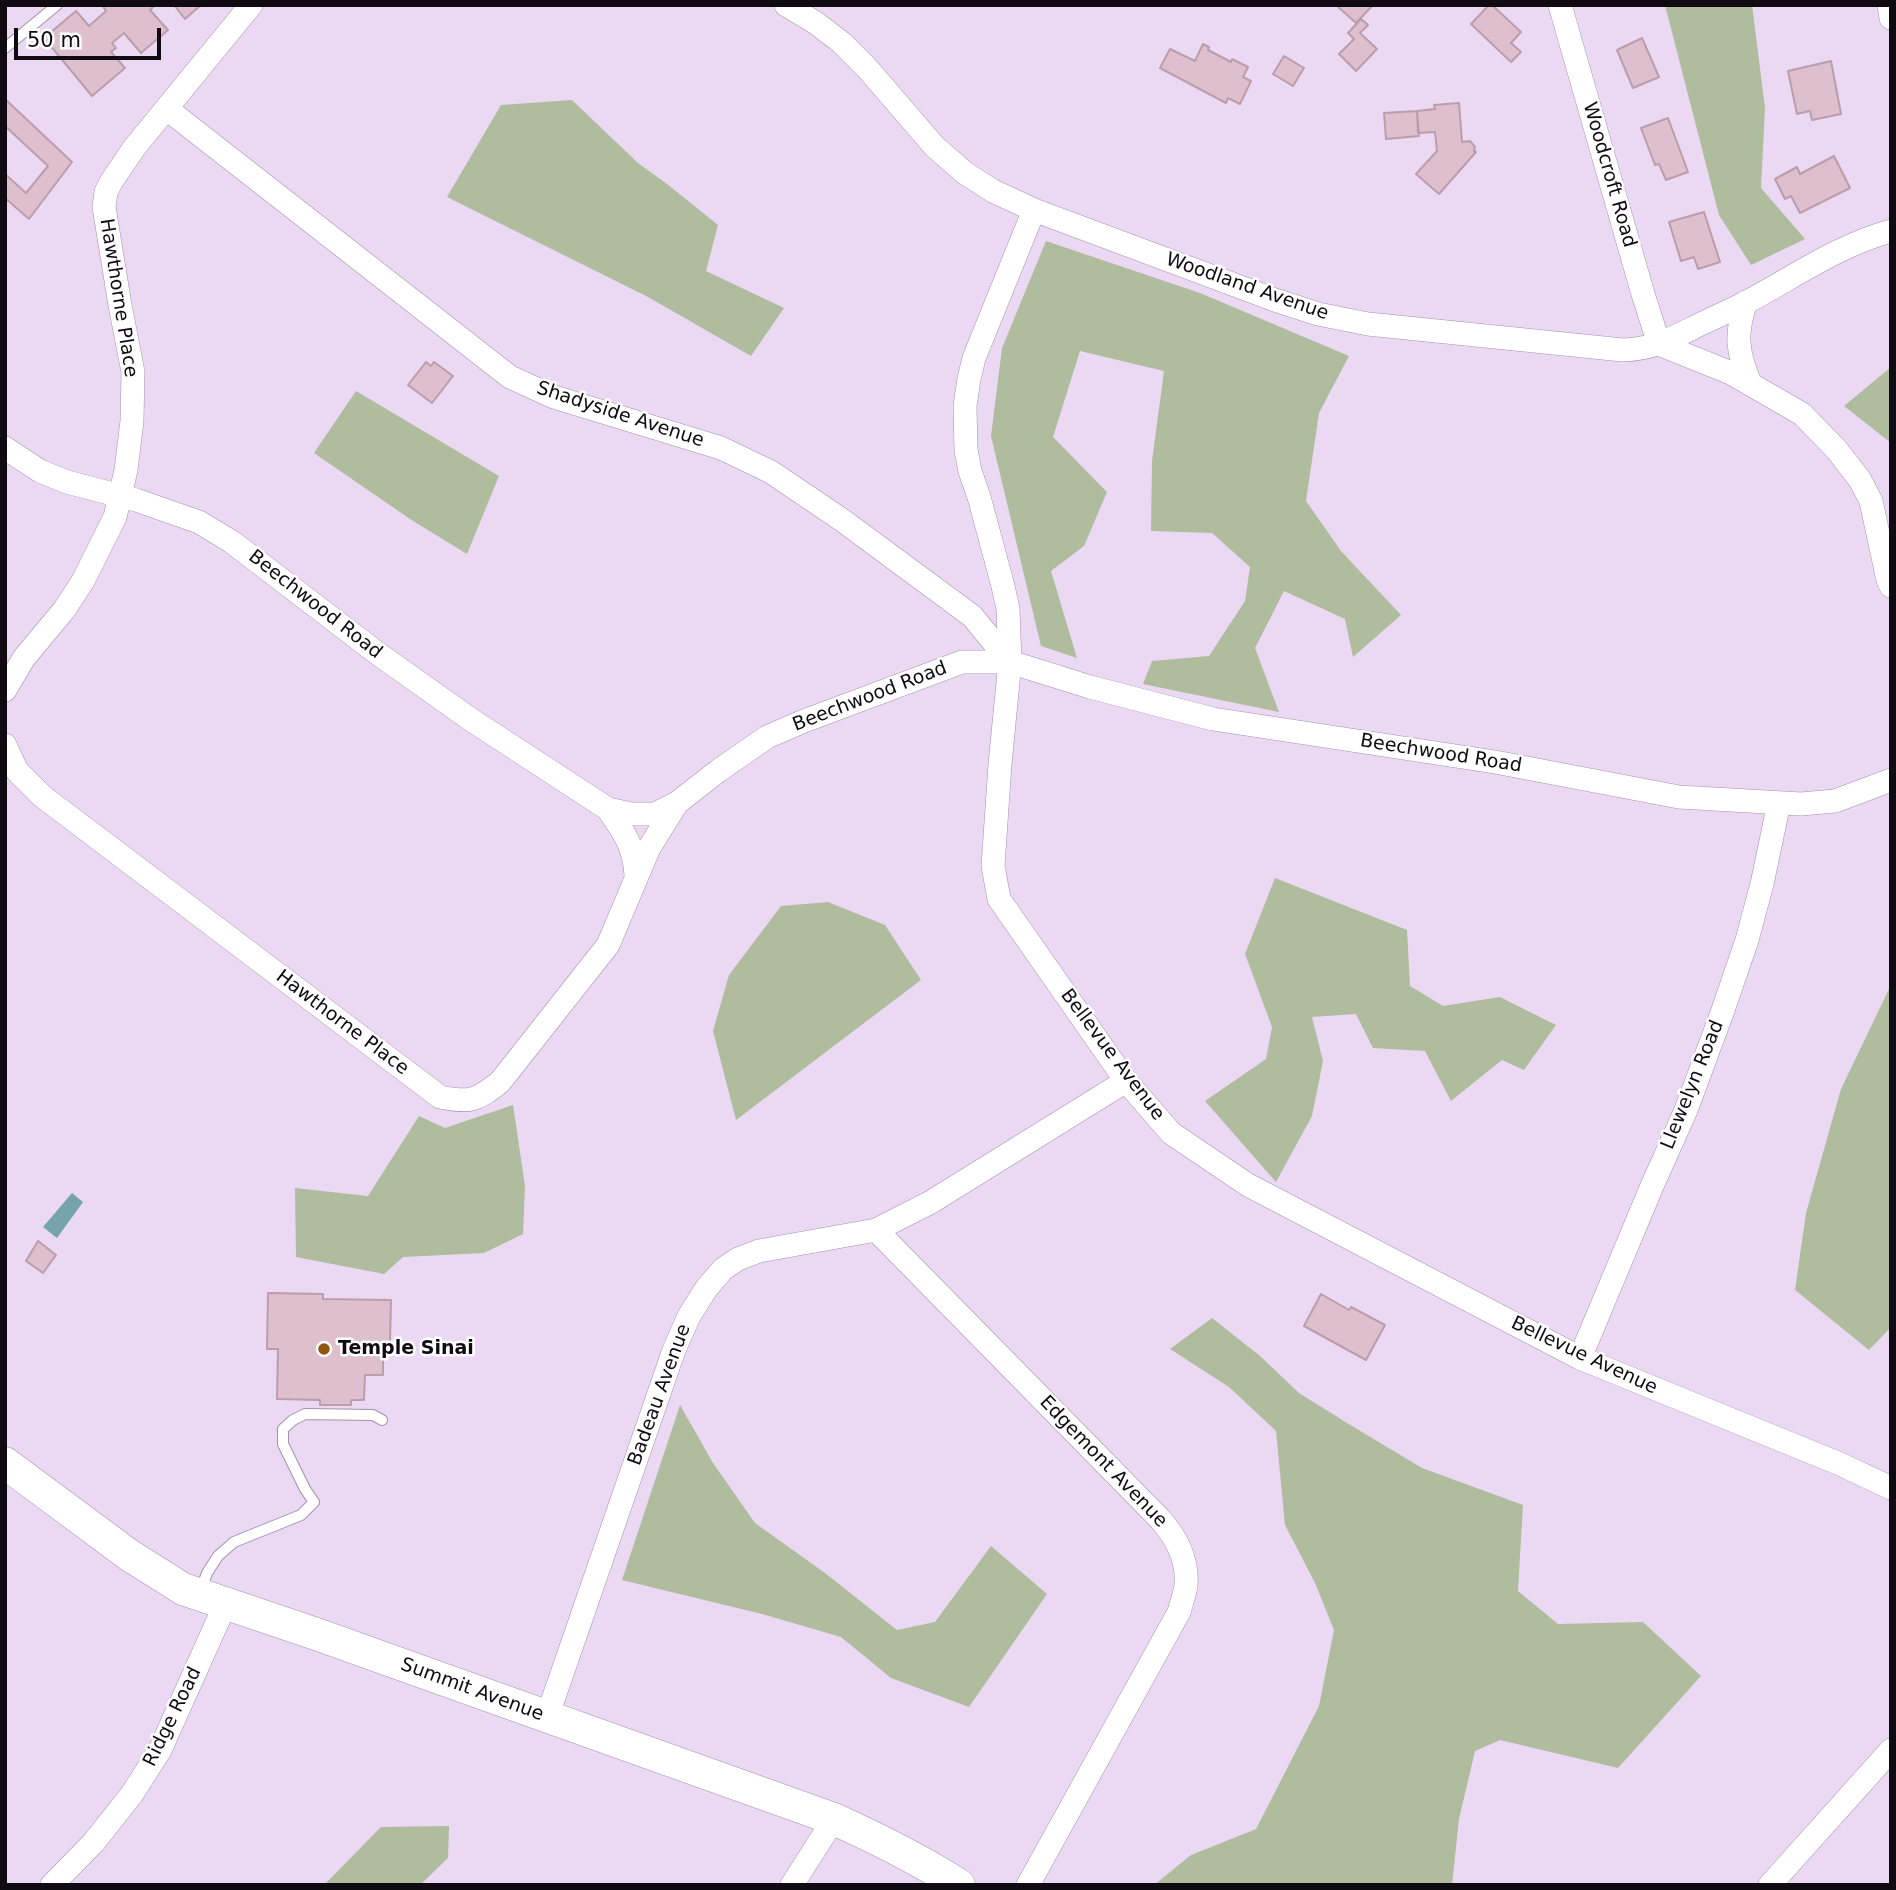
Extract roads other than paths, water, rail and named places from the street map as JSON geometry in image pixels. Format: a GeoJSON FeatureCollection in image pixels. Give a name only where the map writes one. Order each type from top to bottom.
{"type":"FeatureCollection","features":[{"type":"Feature","properties":{"kind":"street","name":"Hawthorne Place"},"geometry":{"type":"LineString","coordinates":[[5,690],[24,658],[64,610],[83,581],[115,517],[126,470],[132,421],[133,372],[104,207],[106,191],[134,148],[251,5]]}},
{"type":"Feature","properties":{"kind":"street","name":"Woodcroft Road"},"geometry":{"type":"LineString","coordinates":[[1560,5],[1643,294],[1660,344]]}},
{"type":"Feature","properties":{"kind":"street"},"geometry":{"type":"LineString","coordinates":[[1889,5],[1891,18]]}},
{"type":"Feature","properties":{"kind":"street","name":"Woodland Avenue"},"geometry":{"type":"LineString","coordinates":[[792,7],[842,43],[935,147],[965,173],[993,191],[1034,210],[1318,314],[1368,324],[1640,349],[1660,344],[1746,302],[1826,257],[1891,231]]}},
{"type":"Feature","properties":{"kind":"street","name":"Shadyside Avenue"},"geometry":{"type":"LineString","coordinates":[[167,109],[510,377],[554,397],[721,448],[771,472],[848,524],[972,616],[1010,662]]}},
{"type":"Feature","properties":{"kind":"street","name":"Bellevue Avenue"},"geometry":{"type":"LineString","coordinates":[[1034,210],[974,358],[965,406],[968,460],[1008,609],[1010,662],[993,866],[999,899],[1126,1081],[1171,1133],[1248,1185],[1580,1358],[1840,1464],[1891,1488]]}},
{"type":"Feature","properties":{"kind":"street"},"geometry":{"type":"LineString","coordinates":[[1746,302],[1739,321],[1738,334],[1741,362],[1750,383]]}},
{"type":"Feature","properties":{"kind":"street"},"geometry":{"type":"LineString","coordinates":[[1660,344],[1750,383],[1802,414],[1837,450],[1860,480],[1871,501],[1891,586]]}},
{"type":"Feature","properties":{"kind":"street","name":"Beechwood Road"},"geometry":{"type":"LineString","coordinates":[[5,448],[40,471],[67,482],[120,495],[199,522],[232,542],[470,719],[608,809],[631,814],[655,814],[677,803],[767,737],[962,662],[1010,662],[1090,687],[1213,719],[1495,762],[1679,797],[1801,804],[1835,801],[1891,780]]}},
{"type":"Feature","properties":{"kind":"street","name":"Hawthorne Place"},"geometry":{"type":"LineString","coordinates":[[5,745],[17,771],[43,796],[440,1097],[460,1101],[482,1097],[500,1082],[608,945],[649,848],[677,803]]}},
{"type":"Feature","properties":{"kind":"street","name":"Llewelyn Road"},"geometry":{"type":"LineString","coordinates":[[1580,1358],[1686,1110],[1722,1013],[1747,940],[1779,803]]}},
{"type":"Feature","properties":{"kind":"street"},"geometry":{"type":"LineString","coordinates":[[608,809],[630,843],[635,858],[636,875]]}},
{"type":"Feature","properties":{"kind":"street","name":"Badeau Avenue"},"geometry":{"type":"LineString","coordinates":[[547,1717],[674,1350],[706,1289],[723,1269],[738,1259],[759,1251],[876,1230],[930,1202],[1126,1081]]}},
{"type":"Feature","properties":{"kind":"street","name":"Edgemont Avenue"},"geometry":{"type":"LineString","coordinates":[[876,1230],[1160,1519],[1179,1547],[1185,1569],[1186,1586],[1179,1612],[1028,1885]]}},
{"type":"Feature","properties":{"kind":"street","name":"Summit Avenue"},"geometry":{"type":"LineString","coordinates":[[5,1463],[129,1555],[183,1590],[319,1635],[834,1819],[891,1844],[958,1885]]}},
{"type":"Feature","properties":{"kind":"street","name":"Ridge Road"},"geometry":{"type":"LineString","coordinates":[[52,1885],[94,1842],[132,1794],[160,1751],[212,1600]]}},
{"type":"Feature","properties":{"kind":"street"},"geometry":{"type":"LineString","coordinates":[[1770,1885],[1891,1750]]}},
{"type":"Feature","properties":{"kind":"street"},"geometry":{"type":"LineString","coordinates":[[792,1885],[834,1819]]}},
{"type":"Feature","properties":{"kind":"lane"},"geometry":{"type":"LineString","coordinates":[[5,48],[57,5]]}},
{"type":"Feature","properties":{"kind":"lane"},"geometry":{"type":"LineString","coordinates":[[212,1600],[207,1573],[218,1556],[234,1542],[301,1515],[314,1502],[283,1444],[283,1429],[305,1414],[373,1415],[382,1420]]}},
{"type":"Feature","properties":{"kind":"place","name":"Temple Sinai"},"geometry":{"type":"Point","coordinates":[324,1349]}}]}
